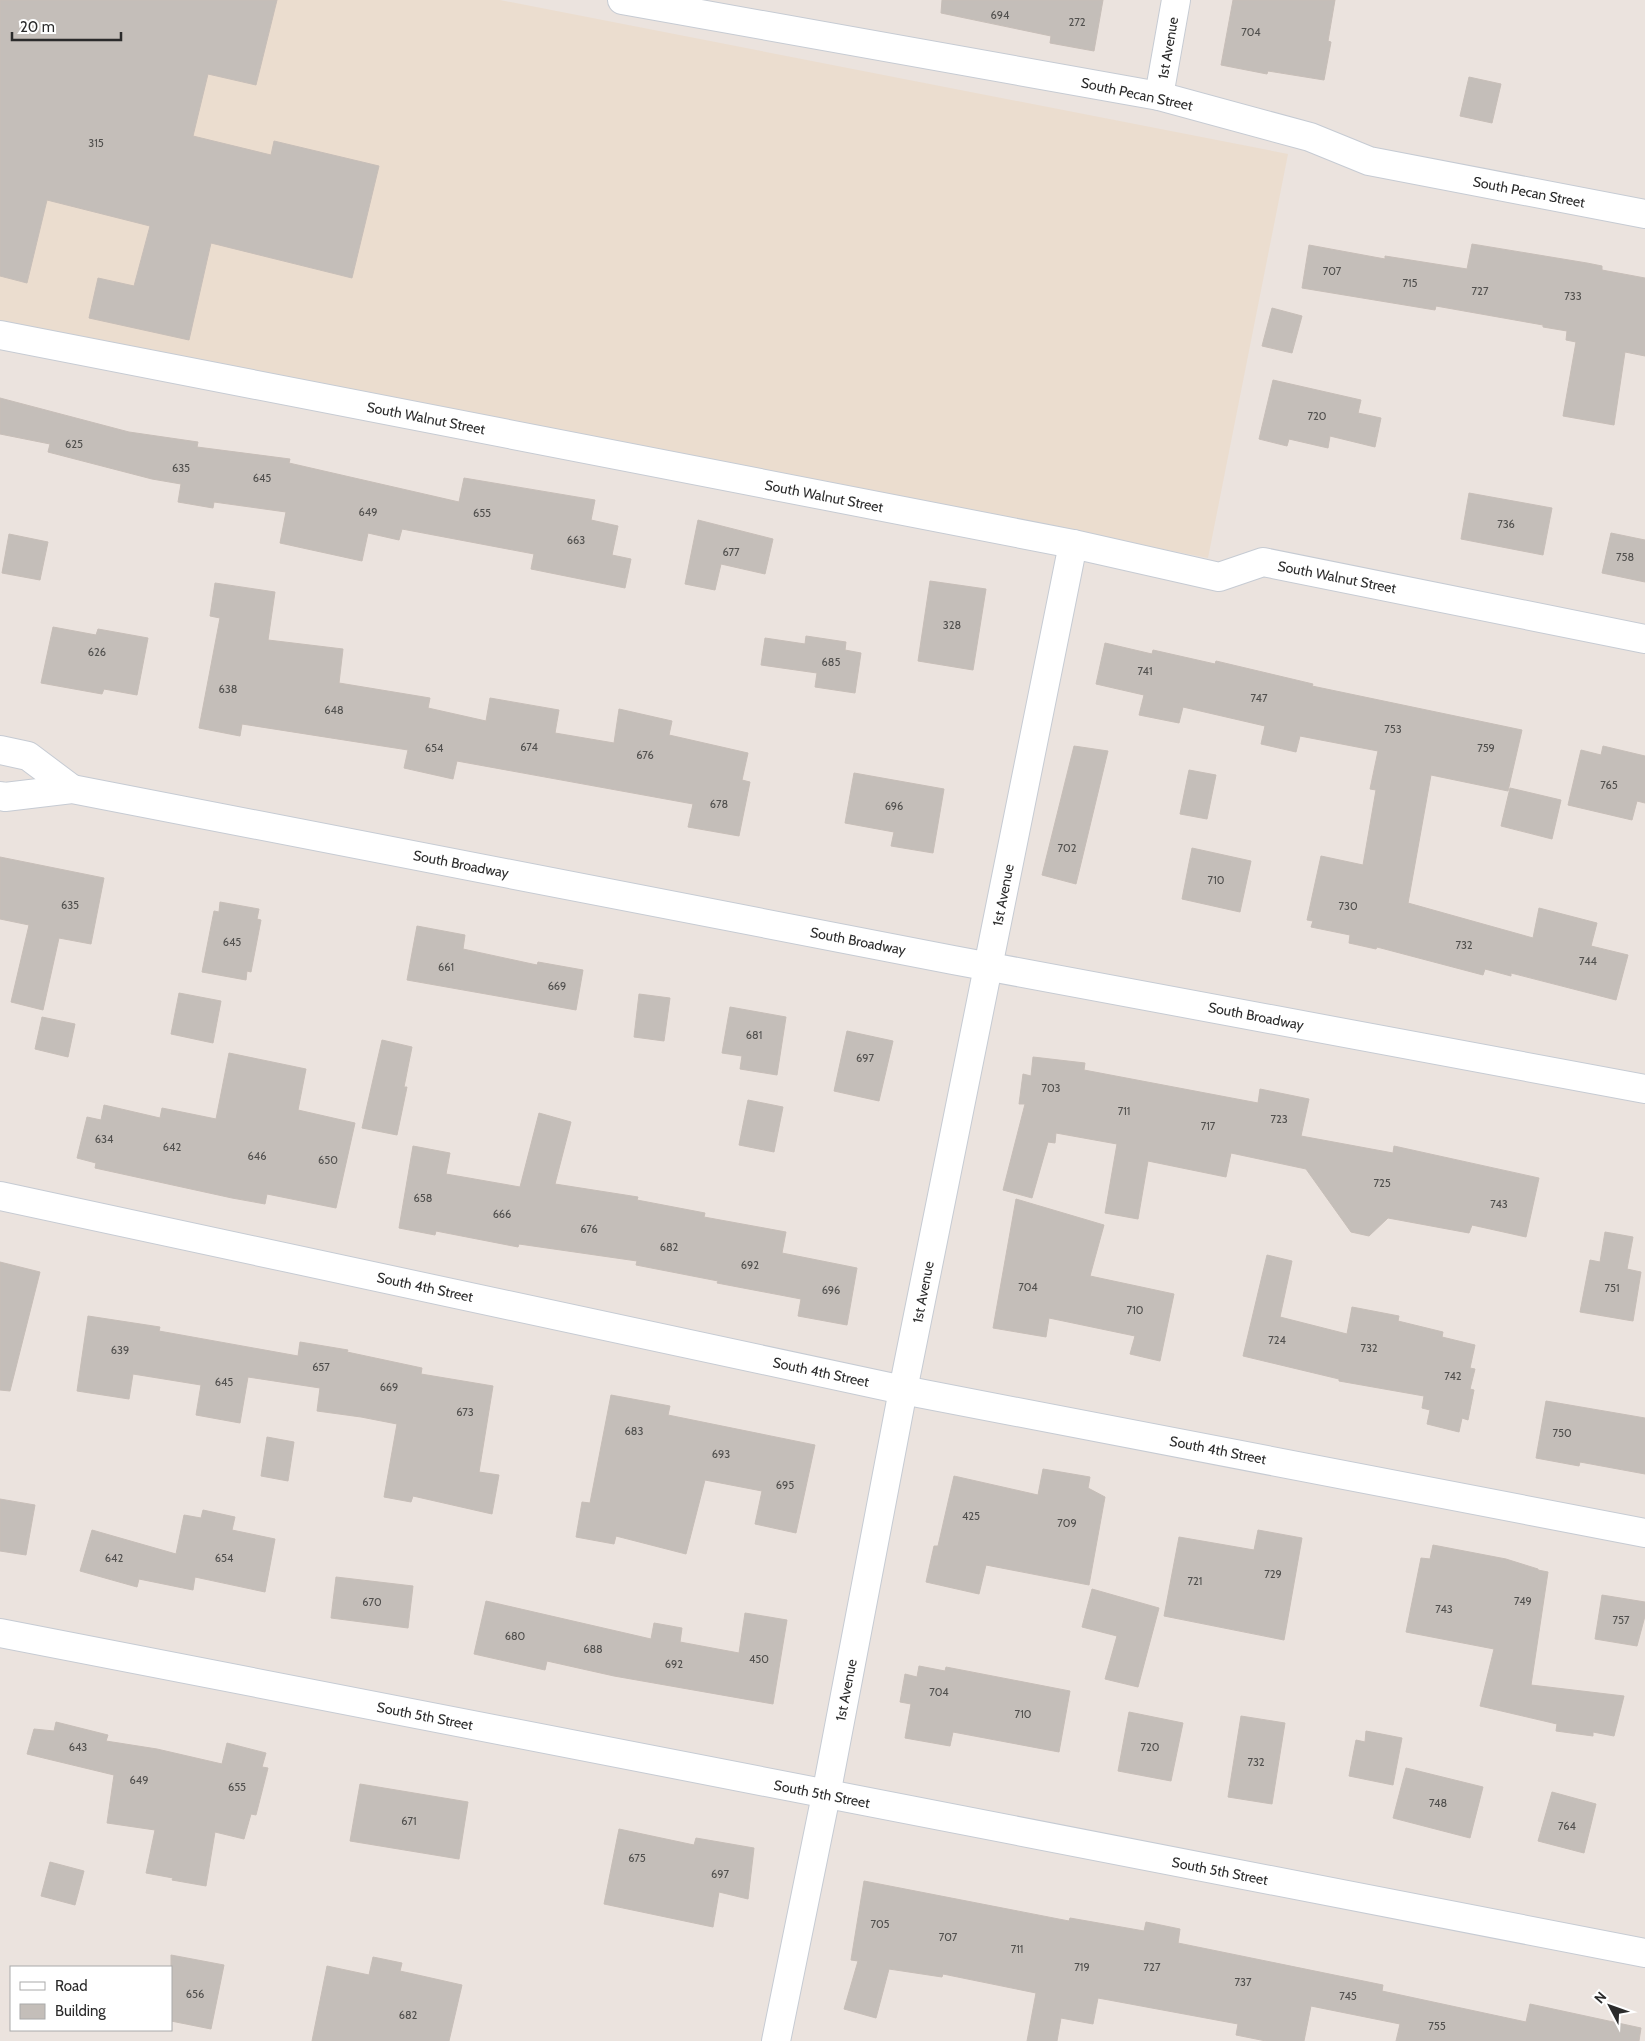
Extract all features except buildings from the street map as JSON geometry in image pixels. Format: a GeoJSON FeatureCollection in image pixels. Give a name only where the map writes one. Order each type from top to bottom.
{"type":"FeatureCollection","features":[{"type":"Feature","properties":{"kind":"street","name":"South Pecan Street"},"geometry":{"type":"LineString","coordinates":[[622,0],[1159,96],[1310,137],[1369,161],[1645,214]]}},
{"type":"Feature","properties":{"kind":"street","name":"1st Avenue"},"geometry":{"type":"LineString","coordinates":[[1159,96],[1176,0]]}},
{"type":"Feature","properties":{"kind":"street","name":"South Walnut Street"},"geometry":{"type":"LineString","coordinates":[[0,335],[1073,544],[1219,577],[1263,562],[1645,639]]}},
{"type":"Feature","properties":{"kind":"street","name":"1st Avenue"},"geometry":{"type":"LineString","coordinates":[[776,2041],[826,1795],[903,1390],[1073,544]]}},
{"type":"Feature","properties":{"kind":"street","name":"South Broadway"},"geometry":{"type":"LineString","coordinates":[[0,750],[28,756],[72,789]]}},
{"type":"Feature","properties":{"kind":"street","name":"South Broadway"},"geometry":{"type":"LineString","coordinates":[[0,796],[72,789],[989,966],[1645,1089]]}},
{"type":"Feature","properties":{"kind":"street","name":"South 4th Street"},"geometry":{"type":"LineString","coordinates":[[0,1196],[903,1390],[1645,1533]]}},
{"type":"Feature","properties":{"kind":"street","name":"South 5th Street"},"geometry":{"type":"LineString","coordinates":[[0,1633],[1645,1953]]}},
{"type":"Feature","properties":{"kind":"shaded area"},"geometry":{"type":"Polygon","coordinates":[[[0,0],[500,0],[1288,154],[1208,558],[0,321],[0,0]]]}}]}
